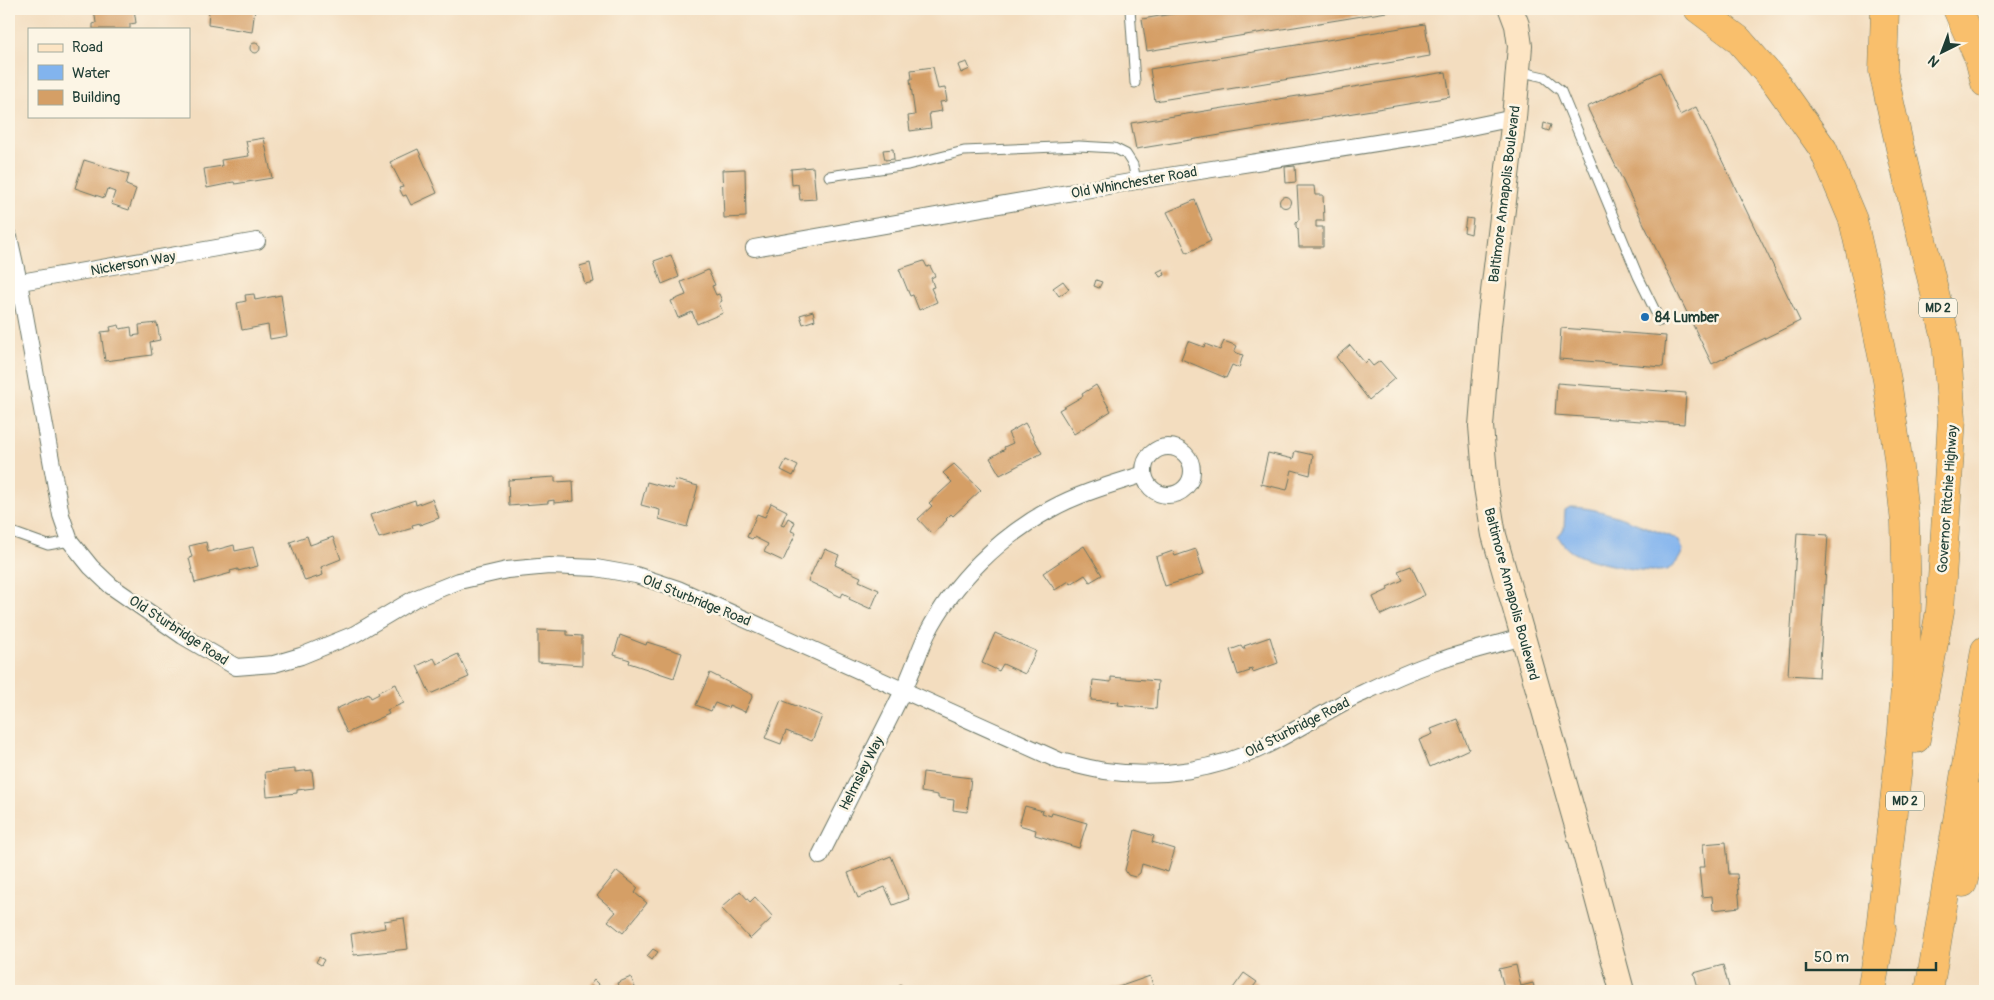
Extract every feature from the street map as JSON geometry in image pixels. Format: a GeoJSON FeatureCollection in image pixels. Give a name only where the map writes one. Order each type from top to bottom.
{"type":"FeatureCollection","features":[{"type":"Feature","properties":{"kind":"highway"},"geometry":{"type":"LineString","coordinates":[[1698,9],[1738,38],[1777,84],[1823,149],[1853,220],[1887,380],[1898,458],[1904,523],[1907,607],[1902,730],[1878,947]]}},
{"type":"Feature","properties":{"kind":"highway","name":"Governor Ritchie Highway"},"geometry":{"type":"LineString","coordinates":[[1871,991],[1940,611],[1952,418],[1946,340],[1883,71],[1885,9]]}},
{"type":"Feature","properties":{"kind":"highway"},"geometry":{"type":"LineString","coordinates":[[1957,9],[1983,72]]}},
{"type":"Feature","properties":{"kind":"highway"},"geometry":{"type":"LineString","coordinates":[[1929,991],[1985,650]]}},
{"type":"Feature","properties":{"kind":"highway"},"geometry":{"type":"LineString","coordinates":[[1936,991],[1985,795]]}},
{"type":"Feature","properties":{"kind":"street","name":"Baltimore Annapolis Boulevard"},"geometry":{"type":"LineString","coordinates":[[1512,9],[1517,25],[1520,46],[1514,118],[1489,325],[1481,426],[1486,487],[1494,535],[1622,991]]}},
{"type":"Feature","properties":{"kind":"street","name":"Old Whinchester Road"},"geometry":{"type":"LineString","coordinates":[[754,248],[1136,181],[1446,132],[1514,118]]}},
{"type":"Feature","properties":{"kind":"street","name":"Old Sturbridge Road"},"geometry":{"type":"LineString","coordinates":[[9,237],[14,283],[61,515],[70,541],[91,567],[111,586],[183,636],[236,667],[274,664],[328,647],[355,634],[414,599],[459,581],[507,570],[549,566],[586,567],[636,575],[678,589],[1060,761],[1104,771],[1143,774],[1186,771],[1216,765],[1244,755],[1267,745],[1353,698],[1440,660],[1522,638]]}},
{"type":"Feature","properties":{"kind":"street","name":"Nickerson Way"},"geometry":{"type":"LineString","coordinates":[[14,283],[257,242]]}},
{"type":"Feature","properties":{"kind":"street","name":"Helmsley Way"},"geometry":{"type":"LineString","coordinates":[[820,856],[903,691],[928,633],[950,597],[998,545],[1025,525],[1052,508],[1084,494],[1144,474]]}},
{"type":"Feature","properties":{"kind":"lane"},"geometry":{"type":"LineString","coordinates":[[1130,9],[1135,83]]}},
{"type":"Feature","properties":{"kind":"lane"},"geometry":{"type":"LineString","coordinates":[[1518,71],[1544,77],[1561,91],[1638,276],[1660,322]]}},
{"type":"Feature","properties":{"kind":"lane"},"geometry":{"type":"LineString","coordinates":[[829,176],[908,164],[964,151],[1079,146],[1114,148],[1126,154],[1133,165],[1136,181]]}},
{"type":"Feature","properties":{"kind":"lane"},"geometry":{"type":"LineString","coordinates":[[9,531],[48,545],[70,541]]}},
{"type":"Feature","properties":{"kind":"water"},"geometry":{"type":"Polygon","coordinates":[[[1570,507],[1608,513],[1670,536],[1679,541],[1683,550],[1679,559],[1672,567],[1658,571],[1620,567],[1581,557],[1571,552],[1558,536],[1564,529],[1565,510],[1570,507]]]}},
{"type":"Feature","properties":{"kind":"building"},"geometry":{"type":"Polygon","coordinates":[[[94,9],[134,9],[136,23],[130,24],[130,28],[93,28],[93,24],[96,23],[94,9]]]}},
{"type":"Feature","properties":{"kind":"building"},"geometry":{"type":"Polygon","coordinates":[[[209,9],[255,9],[252,32],[208,25],[209,9]]]}},
{"type":"Feature","properties":{"kind":"building"},"geometry":{"type":"Polygon","coordinates":[[[1202,9],[1399,10],[1147,51],[1142,19],[1202,9]]]}},
{"type":"Feature","properties":{"kind":"building"},"geometry":{"type":"Polygon","coordinates":[[[1425,24],[1430,56],[1155,101],[1150,69],[1425,24]]]}},
{"type":"Feature","properties":{"kind":"building"},"geometry":{"type":"Polygon","coordinates":[[[253,43],[257,43],[260,48],[259,52],[253,53],[250,50],[250,46],[253,43]]]}},
{"type":"Feature","properties":{"kind":"building"},"geometry":{"type":"Polygon","coordinates":[[[967,62],[970,69],[961,73],[958,65],[967,62]]]}},
{"type":"Feature","properties":{"kind":"building"},"geometry":{"type":"Polygon","coordinates":[[[933,67],[938,89],[945,88],[947,101],[940,102],[942,111],[929,113],[931,128],[910,131],[908,116],[915,115],[910,79],[912,79],[911,70],[933,67]]]}},
{"type":"Feature","properties":{"kind":"building"},"geometry":{"type":"Polygon","coordinates":[[[1446,72],[1450,97],[1136,149],[1131,123],[1446,72]]]}},
{"type":"Feature","properties":{"kind":"building"},"geometry":{"type":"Polygon","coordinates":[[[1660,72],[1680,115],[1696,107],[1800,321],[1712,364],[1587,107],[1660,72]]]}},
{"type":"Feature","properties":{"kind":"building"},"geometry":{"type":"Polygon","coordinates":[[[1544,123],[1551,125],[1549,131],[1543,129],[1544,123]]]}},
{"type":"Feature","properties":{"kind":"building"},"geometry":{"type":"Polygon","coordinates":[[[264,138],[272,178],[235,184],[234,182],[227,183],[207,188],[204,169],[222,166],[221,160],[249,156],[246,141],[264,138]]]}},
{"type":"Feature","properties":{"kind":"building"},"geometry":{"type":"Polygon","coordinates":[[[418,149],[437,193],[411,205],[406,195],[403,196],[399,188],[403,187],[390,162],[418,149]]]}},
{"type":"Feature","properties":{"kind":"building"},"geometry":{"type":"Polygon","coordinates":[[[893,149],[894,159],[885,160],[883,150],[893,149]]]}},
{"type":"Feature","properties":{"kind":"building"},"geometry":{"type":"Polygon","coordinates":[[[84,160],[129,174],[126,185],[136,189],[129,210],[111,204],[115,192],[107,189],[104,198],[75,188],[84,160]]]}},
{"type":"Feature","properties":{"kind":"building"},"geometry":{"type":"Polygon","coordinates":[[[1295,166],[1296,182],[1286,183],[1285,167],[1295,166]]]}},
{"type":"Feature","properties":{"kind":"building"},"geometry":{"type":"Polygon","coordinates":[[[813,167],[816,199],[800,200],[798,184],[792,185],[791,169],[813,167]]]}},
{"type":"Feature","properties":{"kind":"building"},"geometry":{"type":"Polygon","coordinates":[[[745,169],[746,217],[724,218],[722,170],[745,169]]]}},
{"type":"Feature","properties":{"kind":"building"},"geometry":{"type":"Polygon","coordinates":[[[1297,186],[1314,186],[1315,195],[1323,195],[1324,221],[1316,221],[1316,227],[1323,227],[1323,247],[1299,247],[1298,229],[1296,227],[1296,223],[1299,220],[1297,186]]]}},
{"type":"Feature","properties":{"kind":"building"},"geometry":{"type":"Polygon","coordinates":[[[1285,196],[1291,202],[1285,208],[1279,202],[1285,196]]]}},
{"type":"Feature","properties":{"kind":"building"},"geometry":{"type":"Polygon","coordinates":[[[1195,200],[1211,241],[1187,253],[1167,212],[1195,200]]]}},
{"type":"Feature","properties":{"kind":"building"},"geometry":{"type":"Polygon","coordinates":[[[1466,218],[1473,219],[1471,234],[1464,232],[1466,218]]]}},
{"type":"Feature","properties":{"kind":"building"},"geometry":{"type":"Polygon","coordinates":[[[671,255],[679,277],[662,284],[654,261],[671,255]]]}},
{"type":"Feature","properties":{"kind":"building"},"geometry":{"type":"Polygon","coordinates":[[[924,261],[927,267],[930,266],[935,276],[931,278],[934,287],[931,288],[937,302],[919,310],[913,295],[910,296],[899,269],[924,261]]]}},
{"type":"Feature","properties":{"kind":"building"},"geometry":{"type":"Polygon","coordinates":[[[590,263],[594,282],[585,284],[580,266],[590,263]]]}},
{"type":"Feature","properties":{"kind":"building"},"geometry":{"type":"Polygon","coordinates":[[[1163,269],[1165,275],[1160,277],[1157,272],[1163,269]]]}},
{"type":"Feature","properties":{"kind":"building"},"geometry":{"type":"Polygon","coordinates":[[[708,270],[715,285],[712,286],[716,295],[719,294],[722,301],[719,303],[723,313],[697,324],[692,312],[678,318],[671,301],[686,295],[681,282],[708,270]]]}},
{"type":"Feature","properties":{"kind":"building"},"geometry":{"type":"Polygon","coordinates":[[[1096,280],[1102,282],[1099,288],[1094,286],[1096,280]]]}},
{"type":"Feature","properties":{"kind":"building"},"geometry":{"type":"Polygon","coordinates":[[[1063,281],[1069,289],[1059,296],[1053,288],[1063,281]]]}},
{"type":"Feature","properties":{"kind":"building"},"geometry":{"type":"Polygon","coordinates":[[[254,294],[255,300],[281,295],[287,336],[270,339],[268,325],[242,330],[237,303],[246,301],[245,295],[254,294]]]}},
{"type":"Feature","properties":{"kind":"building"},"geometry":{"type":"Polygon","coordinates":[[[813,311],[815,320],[803,324],[800,315],[813,311]]]}},
{"type":"Feature","properties":{"kind":"building"},"geometry":{"type":"Polygon","coordinates":[[[157,323],[160,340],[150,342],[152,355],[105,361],[101,332],[111,331],[110,327],[119,325],[120,329],[131,327],[132,336],[140,335],[139,325],[157,323]]]}},
{"type":"Feature","properties":{"kind":"building"},"geometry":{"type":"Polygon","coordinates":[[[1561,328],[1666,336],[1663,367],[1559,359],[1561,328]]]}},
{"type":"Feature","properties":{"kind":"building"},"geometry":{"type":"Polygon","coordinates":[[[1188,341],[1204,347],[1205,344],[1220,350],[1224,341],[1237,346],[1234,352],[1243,355],[1239,368],[1232,365],[1226,378],[1181,359],[1188,341]]]}},
{"type":"Feature","properties":{"kind":"building"},"geometry":{"type":"Polygon","coordinates":[[[1350,345],[1365,363],[1368,360],[1373,366],[1380,361],[1395,378],[1369,400],[1336,357],[1350,345]]]}},
{"type":"Feature","properties":{"kind":"building"},"geometry":{"type":"Polygon","coordinates":[[[1557,383],[1686,393],[1684,424],[1555,415],[1557,383]]]}},
{"type":"Feature","properties":{"kind":"building"},"geometry":{"type":"Polygon","coordinates":[[[1096,385],[1111,411],[1074,434],[1059,410],[1083,396],[1082,394],[1096,385]]]}},
{"type":"Feature","properties":{"kind":"building"},"geometry":{"type":"Polygon","coordinates":[[[1025,423],[1042,453],[1000,475],[990,458],[1005,449],[1004,447],[1013,443],[1008,433],[1025,423]]]}},
{"type":"Feature","properties":{"kind":"building"},"geometry":{"type":"Polygon","coordinates":[[[1295,451],[1313,455],[1310,475],[1292,470],[1287,490],[1261,484],[1268,453],[1293,459],[1295,451]]]}},
{"type":"Feature","properties":{"kind":"building"},"geometry":{"type":"Polygon","coordinates":[[[786,460],[798,466],[793,476],[781,470],[786,460]]]}},
{"type":"Feature","properties":{"kind":"building"},"geometry":{"type":"Polygon","coordinates":[[[954,464],[981,490],[953,516],[951,514],[932,534],[918,519],[932,506],[929,503],[952,482],[943,473],[954,464]]]}},
{"type":"Feature","properties":{"kind":"building"},"geometry":{"type":"Polygon","coordinates":[[[555,477],[555,482],[573,481],[574,501],[554,503],[554,500],[548,501],[548,503],[509,506],[508,480],[555,477]]]}},
{"type":"Feature","properties":{"kind":"building"},"geometry":{"type":"Polygon","coordinates":[[[675,480],[698,486],[687,527],[659,519],[660,510],[641,505],[647,482],[673,489],[675,480]]]}},
{"type":"Feature","properties":{"kind":"building"},"geometry":{"type":"Polygon","coordinates":[[[432,499],[439,518],[420,525],[420,523],[412,525],[413,528],[379,538],[370,515],[415,500],[416,505],[432,499]]]}},
{"type":"Feature","properties":{"kind":"building"},"geometry":{"type":"Polygon","coordinates":[[[771,503],[787,511],[781,525],[784,526],[788,518],[795,522],[791,531],[796,533],[783,561],[764,552],[768,544],[754,537],[752,539],[747,537],[757,514],[765,517],[771,503]]]}},
{"type":"Feature","properties":{"kind":"building"},"geometry":{"type":"Polygon","coordinates":[[[1797,533],[1828,535],[1819,677],[1788,675],[1797,533]]]}},
{"type":"Feature","properties":{"kind":"building"},"geometry":{"type":"Polygon","coordinates":[[[307,536],[310,545],[333,537],[341,559],[321,567],[323,575],[305,581],[290,542],[307,536]]]}},
{"type":"Feature","properties":{"kind":"building"},"geometry":{"type":"Polygon","coordinates":[[[206,542],[208,552],[234,545],[235,551],[253,547],[258,566],[230,571],[231,573],[195,583],[189,558],[192,557],[189,546],[206,542]]]}},
{"type":"Feature","properties":{"kind":"building"},"geometry":{"type":"Polygon","coordinates":[[[1084,546],[1102,575],[1090,582],[1085,575],[1071,584],[1069,581],[1055,590],[1043,573],[1084,546]]]}},
{"type":"Feature","properties":{"kind":"building"},"geometry":{"type":"Polygon","coordinates":[[[825,549],[839,555],[835,565],[861,577],[859,581],[879,590],[871,609],[849,599],[850,597],[843,593],[841,597],[808,581],[819,557],[821,558],[825,549]]]}},
{"type":"Feature","properties":{"kind":"building"},"geometry":{"type":"Polygon","coordinates":[[[1196,549],[1204,574],[1165,586],[1156,557],[1173,551],[1175,556],[1196,549]]]}},
{"type":"Feature","properties":{"kind":"building"},"geometry":{"type":"Polygon","coordinates":[[[1411,566],[1425,595],[1381,615],[1373,597],[1388,590],[1387,587],[1403,580],[1398,571],[1411,566]]]}},
{"type":"Feature","properties":{"kind":"building"},"geometry":{"type":"Polygon","coordinates":[[[538,630],[567,631],[567,635],[582,636],[582,665],[538,662],[538,630]]]}},
{"type":"Feature","properties":{"kind":"building"},"geometry":{"type":"Polygon","coordinates":[[[995,633],[1036,651],[1025,674],[1003,664],[999,671],[982,663],[995,633]]]}},
{"type":"Feature","properties":{"kind":"building"},"geometry":{"type":"Polygon","coordinates":[[[620,635],[646,645],[647,642],[682,653],[674,678],[629,663],[630,660],[614,655],[620,635]]]}},
{"type":"Feature","properties":{"kind":"building"},"geometry":{"type":"Polygon","coordinates":[[[1270,637],[1278,663],[1253,672],[1252,668],[1249,669],[1250,671],[1238,675],[1230,650],[1241,646],[1245,649],[1244,646],[1270,637]]]}},
{"type":"Feature","properties":{"kind":"building"},"geometry":{"type":"Polygon","coordinates":[[[458,654],[469,677],[430,694],[417,666],[434,658],[437,664],[458,654]]]}},
{"type":"Feature","properties":{"kind":"building"},"geometry":{"type":"Polygon","coordinates":[[[710,673],[753,695],[745,712],[729,705],[728,708],[715,703],[711,711],[696,705],[710,673]]]}},
{"type":"Feature","properties":{"kind":"building"},"geometry":{"type":"Polygon","coordinates":[[[1111,677],[1158,681],[1156,709],[1118,705],[1119,702],[1091,700],[1093,680],[1111,682],[1111,677]]]}},
{"type":"Feature","properties":{"kind":"building"},"geometry":{"type":"Polygon","coordinates":[[[396,684],[404,703],[387,710],[389,714],[347,733],[336,709],[369,694],[371,698],[379,694],[378,692],[396,684]]]}},
{"type":"Feature","properties":{"kind":"building"},"geometry":{"type":"Polygon","coordinates":[[[781,700],[822,716],[812,741],[786,731],[781,744],[765,738],[781,700]]]}},
{"type":"Feature","properties":{"kind":"building"},"geometry":{"type":"Polygon","coordinates":[[[1457,719],[1469,749],[1430,767],[1419,740],[1433,734],[1431,729],[1457,719]]]}},
{"type":"Feature","properties":{"kind":"building"},"geometry":{"type":"Polygon","coordinates":[[[295,769],[295,772],[312,770],[314,788],[297,790],[297,793],[267,796],[265,772],[295,769]]]}},
{"type":"Feature","properties":{"kind":"building"},"geometry":{"type":"Polygon","coordinates":[[[923,772],[971,778],[967,812],[953,810],[954,800],[938,798],[938,795],[921,792],[923,772]]]}},
{"type":"Feature","properties":{"kind":"building"},"geometry":{"type":"Polygon","coordinates":[[[1025,806],[1043,811],[1042,813],[1051,816],[1052,813],[1087,823],[1079,848],[1035,835],[1036,830],[1019,825],[1025,806]]]}},
{"type":"Feature","properties":{"kind":"building"},"geometry":{"type":"Polygon","coordinates":[[[1135,830],[1154,836],[1152,842],[1175,849],[1168,872],[1142,864],[1140,873],[1135,877],[1128,875],[1125,870],[1135,830]]]}},
{"type":"Feature","properties":{"kind":"building"},"geometry":{"type":"Polygon","coordinates":[[[1726,842],[1729,874],[1737,874],[1740,907],[1713,910],[1712,896],[1702,897],[1699,867],[1705,867],[1703,844],[1726,842]]]}},
{"type":"Feature","properties":{"kind":"building"},"geometry":{"type":"Polygon","coordinates":[[[891,856],[909,899],[893,905],[885,887],[858,898],[848,873],[891,856]]]}},
{"type":"Feature","properties":{"kind":"building"},"geometry":{"type":"Polygon","coordinates":[[[617,871],[638,888],[635,893],[647,903],[623,933],[608,921],[616,912],[597,896],[617,871]]]}},
{"type":"Feature","properties":{"kind":"building"},"geometry":{"type":"Polygon","coordinates":[[[740,891],[750,902],[755,897],[773,917],[750,939],[721,908],[740,891]]]}},
{"type":"Feature","properties":{"kind":"building"},"geometry":{"type":"Polygon","coordinates":[[[404,918],[408,949],[354,955],[351,934],[385,928],[384,921],[404,918]]]}},
{"type":"Feature","properties":{"kind":"building"},"geometry":{"type":"Polygon","coordinates":[[[653,949],[658,952],[652,960],[647,956],[653,949]]]}},
{"type":"Feature","properties":{"kind":"building"},"geometry":{"type":"Polygon","coordinates":[[[319,957],[324,960],[321,965],[316,962],[319,957]]]}},
{"type":"Feature","properties":{"kind":"building"},"geometry":{"type":"Polygon","coordinates":[[[1516,965],[1521,986],[1533,983],[1535,991],[1505,991],[1499,969],[1516,965]]]}},
{"type":"Feature","properties":{"kind":"building"},"geometry":{"type":"Polygon","coordinates":[[[1723,965],[1730,991],[1699,991],[1694,973],[1723,965]]]}},
{"type":"Feature","properties":{"kind":"building"},"geometry":{"type":"Polygon","coordinates":[[[1244,973],[1257,982],[1250,991],[1231,991],[1244,973]]]}},
{"type":"Feature","properties":{"kind":"building"},"geometry":{"type":"Polygon","coordinates":[[[1150,976],[1155,991],[1107,991],[1150,976]]]}},
{"type":"Feature","properties":{"kind":"building"},"geometry":{"type":"Polygon","coordinates":[[[631,977],[636,990],[620,991],[617,983],[631,977]]]}},
{"type":"Feature","properties":{"kind":"building"},"geometry":{"type":"Polygon","coordinates":[[[594,980],[600,986],[596,991],[590,985],[594,980]]]}},
{"type":"Feature","properties":{"kind":"building"},"geometry":{"type":"Polygon","coordinates":[[[900,984],[908,991],[898,991],[896,989],[900,984]]]}},
{"type":"Feature","properties":{"kind":"place","name":"84 Lumber"},"geometry":{"type":"Point","coordinates":[1645,317]}}]}
